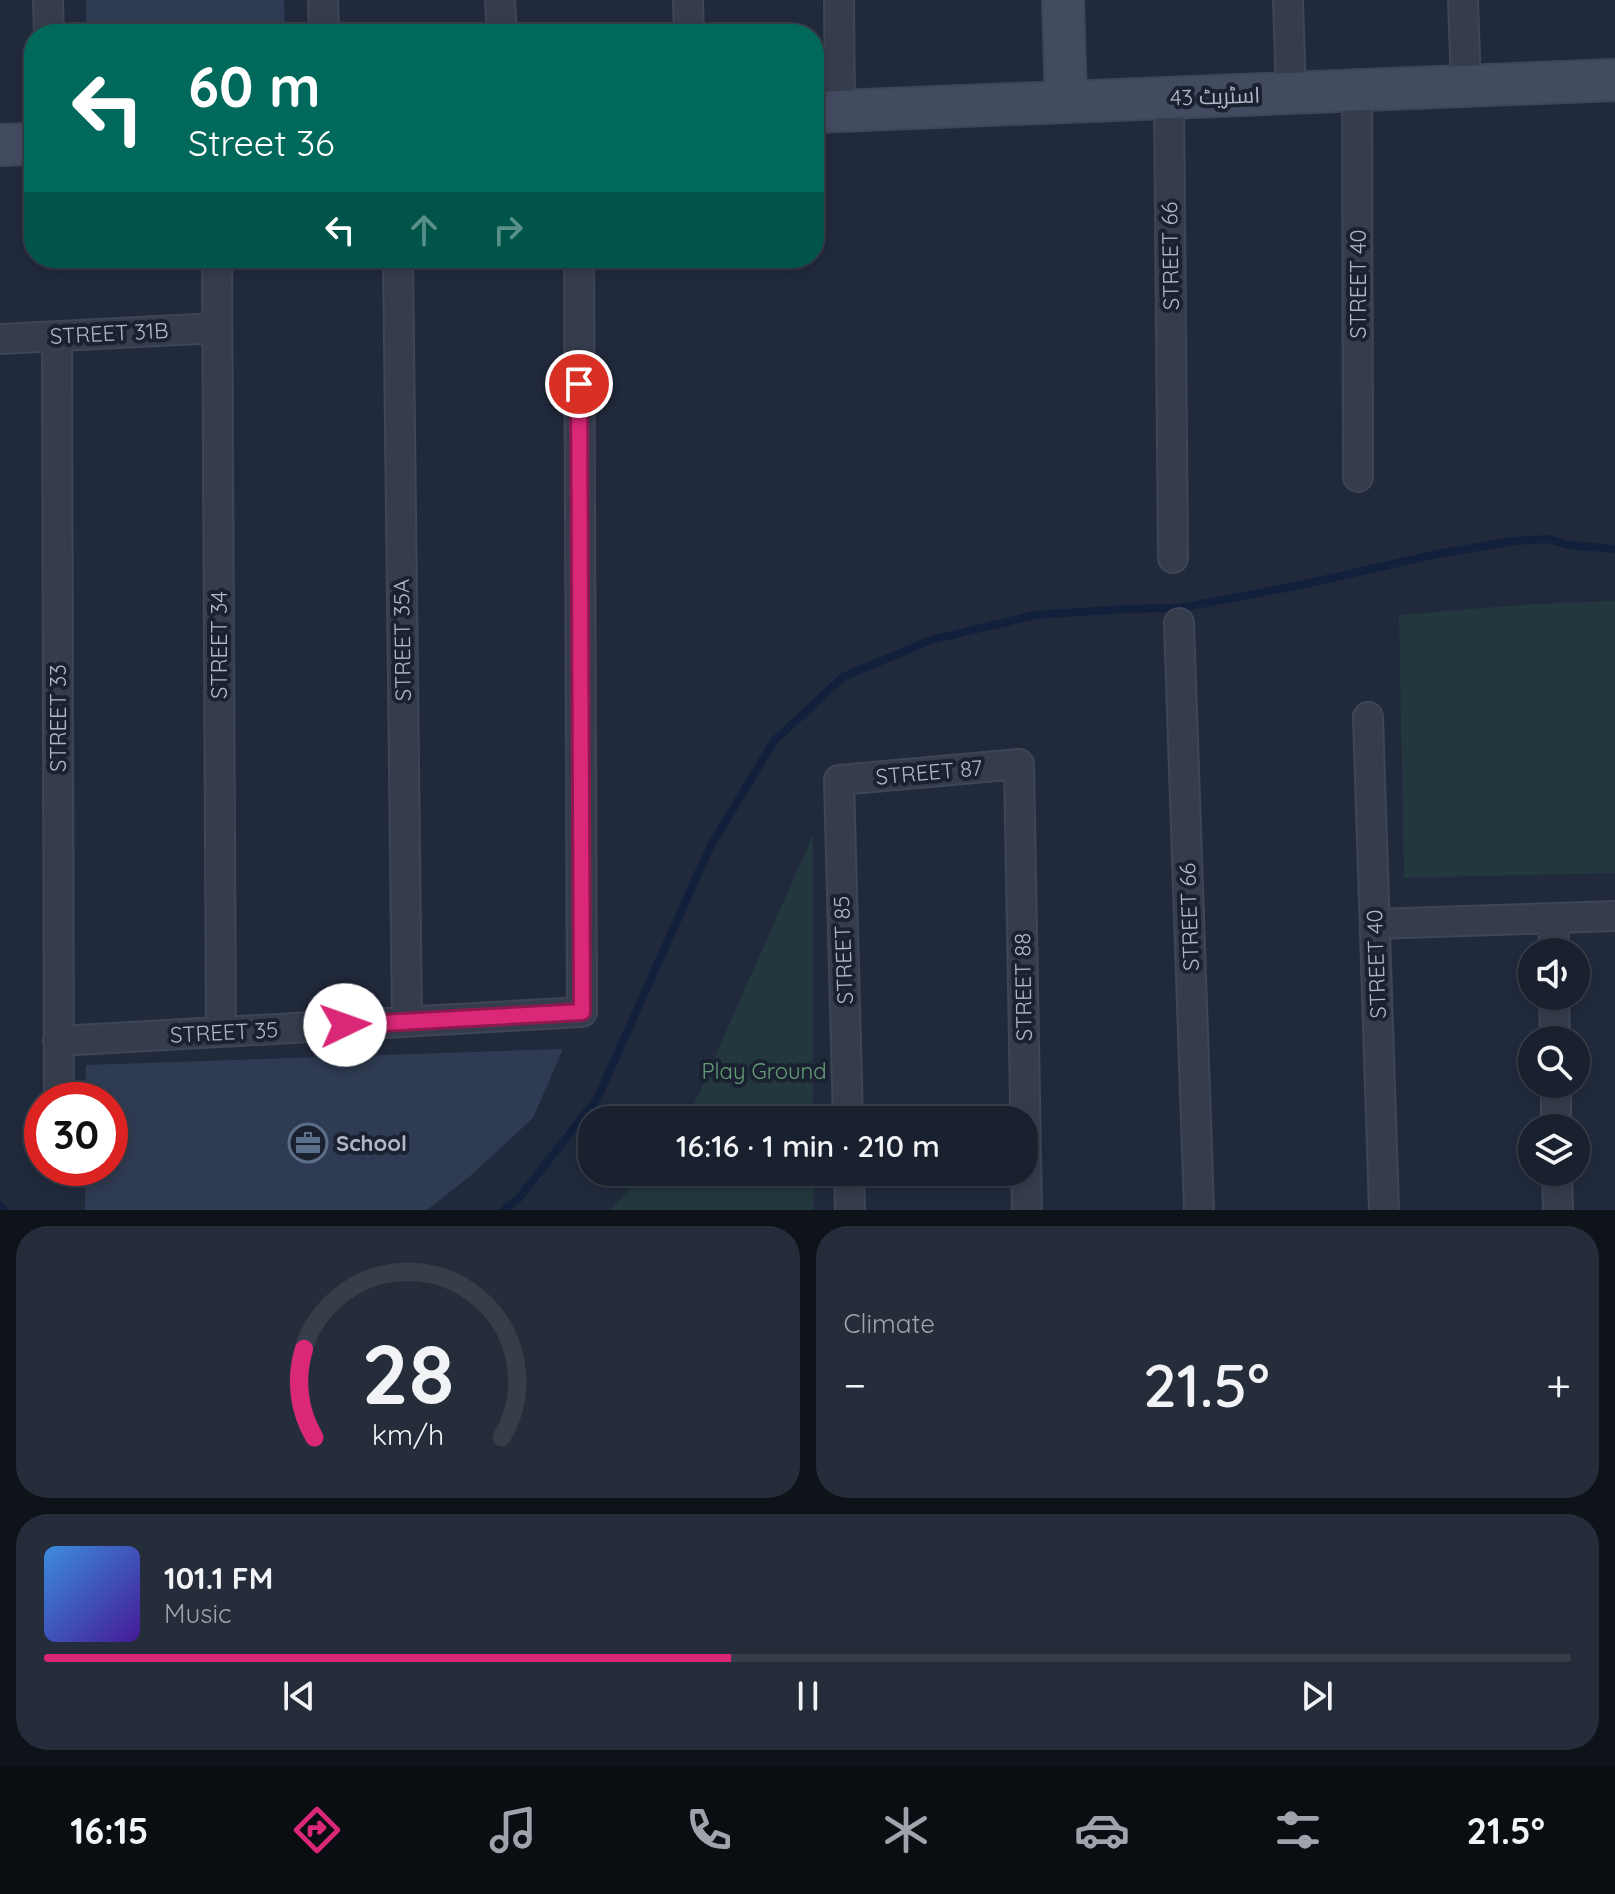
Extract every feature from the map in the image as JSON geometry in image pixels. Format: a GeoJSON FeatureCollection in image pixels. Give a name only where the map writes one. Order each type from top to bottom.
{"type":"FeatureCollection","features":[{"type":"Feature","properties":{"kind":"street"},"geometry":{"type":"LineString","coordinates":[[48,0],[49,24]]}},
{"type":"Feature","properties":{"kind":"street"},"geometry":{"type":"LineString","coordinates":[[323,0],[324,24]]}},
{"type":"Feature","properties":{"kind":"street"},"geometry":{"type":"LineString","coordinates":[[500,0],[501,24]]}},
{"type":"Feature","properties":{"kind":"street"},"geometry":{"type":"LineString","coordinates":[[688,0],[689,24]]}},
{"type":"Feature","properties":{"kind":"street"},"geometry":{"type":"LineString","coordinates":[[827,112],[839,0]]}},
{"type":"Feature","properties":{"kind":"street"},"geometry":{"type":"LineString","coordinates":[[1063,0],[1066,102]]}},
{"type":"Feature","properties":{"kind":"street"},"geometry":{"type":"LineString","coordinates":[[1288,0],[1291,93]]}},
{"type":"Feature","properties":{"kind":"street"},"geometry":{"type":"LineString","coordinates":[[1463,0],[1466,86]]}},
{"type":"Feature","properties":{"kind":"street","name":"اسٹریٹ 43"},"geometry":{"type":"LineString","coordinates":[[827,112],[1615,80]]}},
{"type":"Feature","properties":{"kind":"street","name":"STREET 40"},"geometry":{"type":"LineString","coordinates":[[1357,90],[1358,477]]}},
{"type":"Feature","properties":{"kind":"street","name":"STREET 66"},"geometry":{"type":"LineString","coordinates":[[1169,98],[1173,558]]}},
{"type":"Feature","properties":{"kind":"street"},"geometry":{"type":"LineString","coordinates":[[0,145],[24,144]]}},
{"type":"Feature","properties":{"kind":"street","name":"STREET 34"},"geometry":{"type":"LineString","coordinates":[[217,268],[221,1032]]}},
{"type":"Feature","properties":{"kind":"street","name":"STREET 35A"},"geometry":{"type":"LineString","coordinates":[[398,268],[407,1022]]}},
{"type":"Feature","properties":{"kind":"street","name":"STREET 35"},"geometry":{"type":"LineString","coordinates":[[58,1041],[582,1012],[579,268]]}},
{"type":"Feature","properties":{"kind":"street","name":"STREET 31B"},"geometry":{"type":"LineString","coordinates":[[0,339],[217,328]]}},
{"type":"Feature","properties":{"kind":"street","name":"STREET 33"},"geometry":{"type":"LineString","coordinates":[[57,336],[59,1082]]}},
{"type":"Feature","properties":{"kind":"street","name":"STREET 66"},"geometry":{"type":"LineString","coordinates":[[1179,623],[1199,1210]]}},
{"type":"Feature","properties":{"kind":"street","name":"STREET 40"},"geometry":{"type":"LineString","coordinates":[[1368,717],[1384,1210]]}},
{"type":"Feature","properties":{"kind":"street","name":"STREET 87"},"geometry":{"type":"LineString","coordinates":[[839,780],[1019,764]]}},
{"type":"Feature","properties":{"kind":"street","name":"STREET 88"},"geometry":{"type":"LineString","coordinates":[[1019,764],[1027,1210]]}},
{"type":"Feature","properties":{"kind":"street","name":"STREET 85"},"geometry":{"type":"LineString","coordinates":[[839,780],[848,1106]]}},
{"type":"Feature","properties":{"kind":"street"},"geometry":{"type":"LineString","coordinates":[[1375,924],[1615,916]]}},
{"type":"Feature","properties":{"kind":"street"},"geometry":{"type":"LineString","coordinates":[[1553,918],[1554,938]]}},
{"type":"Feature","properties":{"kind":"street"},"geometry":{"type":"LineString","coordinates":[[849,1186],[850,1210]]}},
{"type":"Feature","properties":{"kind":"street"},"geometry":{"type":"LineString","coordinates":[[1557,1186],[1558,1210]]}},
{"type":"Feature","properties":{"kind":"green space"},"geometry":{"type":"Polygon","coordinates":[[[1615,601],[1615,873],[1404,878],[1399,615],[1615,601]]]}},
{"type":"Feature","properties":{"kind":"green space","name":"Play Ground"},"geometry":{"type":"Polygon","coordinates":[[[813,835],[813,1106],[693,1106],[813,835]]]}},
{"type":"Feature","properties":{"kind":"green space"},"geometry":{"type":"Polygon","coordinates":[[[633,1186],[813,1186],[814,1210],[610,1210],[633,1186]]]}},
{"type":"Feature","properties":{"kind":"building"},"geometry":{"type":"Polygon","coordinates":[[[86,0],[284,0],[285,24],[86,24],[86,0]]]}},
{"type":"Feature","properties":{"kind":"building","name":"School"},"geometry":{"type":"Polygon","coordinates":[[[563,1049],[533,1118],[469,1177],[427,1210],[85,1210],[85,1186],[128,1186],[128,1082],[86,1082],[86,1065],[563,1049]]]}},
{"type":"Feature","properties":{"kind":"waterway"},"geometry":{"type":"LineString","coordinates":[[504,1210],[518,1199],[597,1099],[710,847],[774,741],[843,677],[931,640],[1035,615],[1180,608],[1514,541],[1548,539],[1569,545],[1615,549]]}},
{"type":"Feature","properties":{"kind":"waterway"},"geometry":{"type":"LineString","coordinates":[[0,1206],[4,1210]]}},
{"type":"Feature","properties":{"kind":"place","name":"School"},"geometry":{"type":"Point","coordinates":[308,1143]}},
{"type":"Feature","properties":{"kind":"route"},"geometry":{"type":"LineString","coordinates":[[345,1025],[582,1012],[579,384]]}}]}
